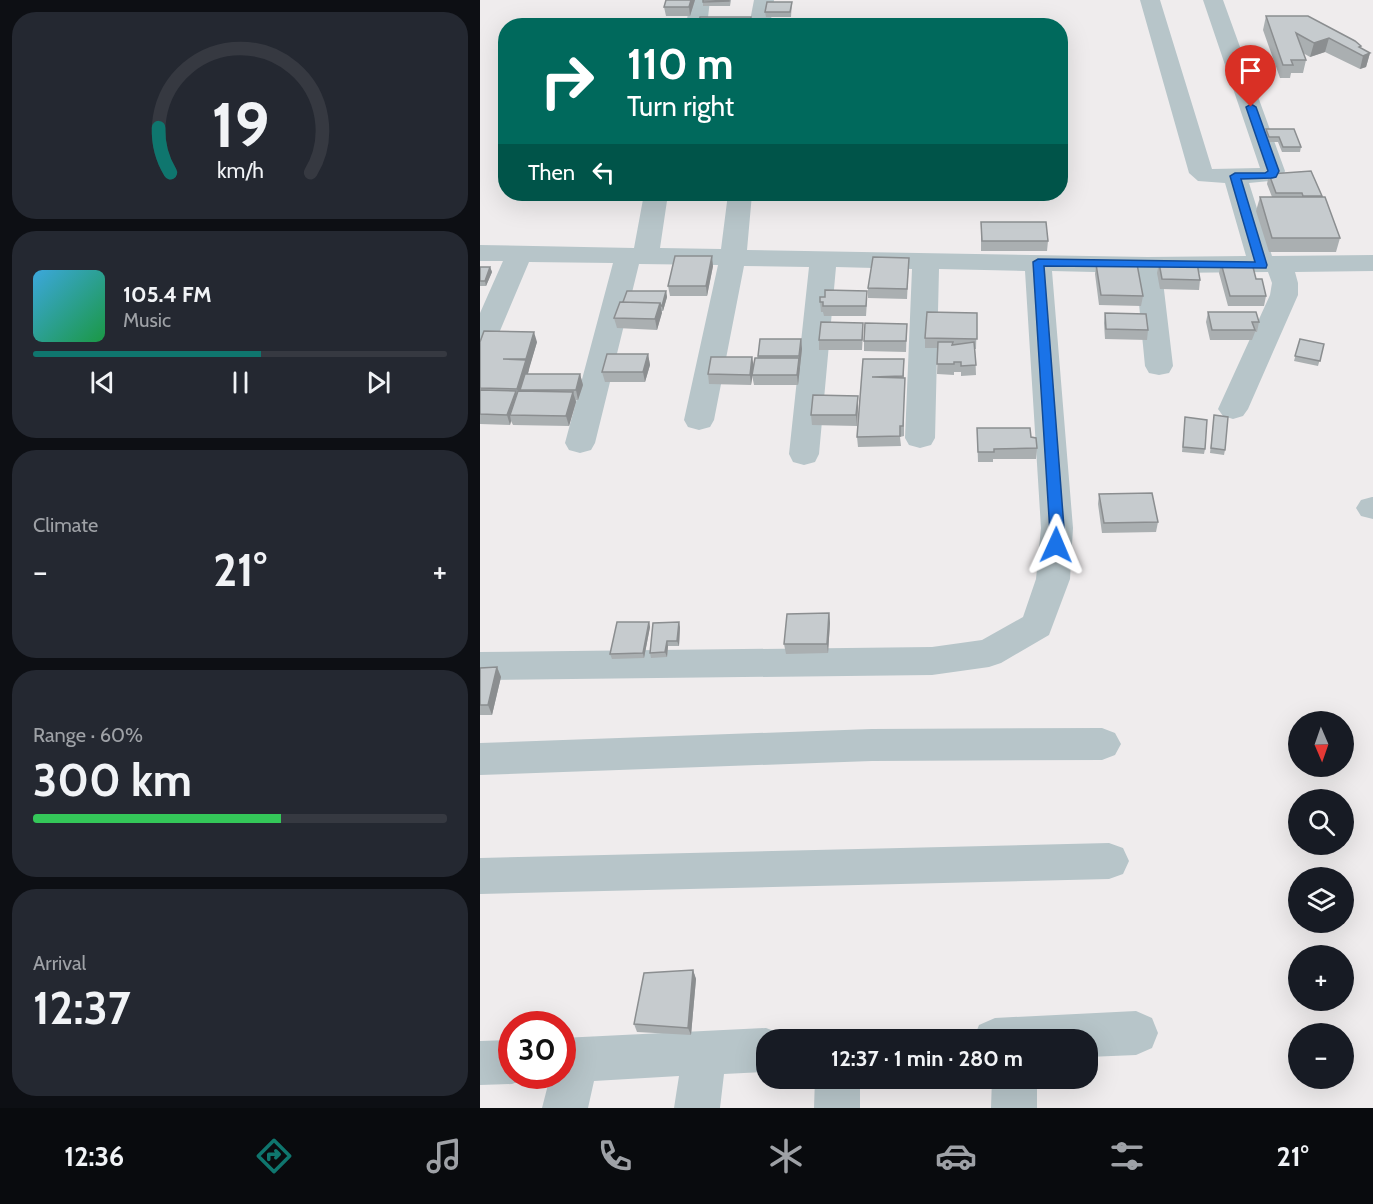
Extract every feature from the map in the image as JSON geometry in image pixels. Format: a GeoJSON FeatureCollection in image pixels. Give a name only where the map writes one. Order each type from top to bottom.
{"type":"FeatureCollection","features":[{"type":"Feature","properties":{"kind":"street"},"geometry":{"type":"LineString","coordinates":[[697,18],[700,0]]}},
{"type":"Feature","properties":{"kind":"street"},"geometry":{"type":"LineString","coordinates":[[761,18],[764,0]]}},
{"type":"Feature","properties":{"kind":"street"},"geometry":{"type":"LineString","coordinates":[[1150,0],[1201,173],[1207,176],[1272,175],[1274,171],[1213,0]]}},
{"type":"Feature","properties":{"kind":"street"},"geometry":{"type":"LineString","coordinates":[[1233,409],[1284,295],[1285,283],[1271,266],[1235,176]]}},
{"type":"Feature","properties":{"kind":"street"},"geometry":{"type":"LineString","coordinates":[[580,443],[654,201]]}},
{"type":"Feature","properties":{"kind":"street"},"geometry":{"type":"LineString","coordinates":[[699,420],[733,257],[739,201]]}},
{"type":"Feature","properties":{"kind":"street"},"geometry":{"type":"LineString","coordinates":[[480,253],[1148,265],[1271,266],[1373,263]]}},
{"type":"Feature","properties":{"kind":"street"},"geometry":{"type":"LineString","coordinates":[[480,345],[520,253]]}},
{"type":"Feature","properties":{"kind":"street"},"geometry":{"type":"LineString","coordinates":[[804,454],[823,260]]}},
{"type":"Feature","properties":{"kind":"street"},"geometry":{"type":"LineString","coordinates":[[920,438],[926,260]]}},
{"type":"Feature","properties":{"kind":"street"},"geometry":{"type":"LineString","coordinates":[[480,666],[932,661],[989,653],[1037,625],[1053,579],[1057,528],[1038,262]]}},
{"type":"Feature","properties":{"kind":"street"},"geometry":{"type":"LineString","coordinates":[[1148,265],[1159,366]]}},
{"type":"Feature","properties":{"kind":"street"},"geometry":{"type":"LineString","coordinates":[[480,759],[872,745],[1102,744]]}},
{"type":"Feature","properties":{"kind":"street"},"geometry":{"type":"LineString","coordinates":[[480,876],[1109,861]]}},
{"type":"Feature","properties":{"kind":"street"},"geometry":{"type":"LineString","coordinates":[[1098,1038],[1136,1033]]}},
{"type":"Feature","properties":{"kind":"street"},"geometry":{"type":"LineString","coordinates":[[576,1059],[756,1050]]}},
{"type":"Feature","properties":{"kind":"street"},"geometry":{"type":"LineString","coordinates":[[698,1108],[705,1053]]}},
{"type":"Feature","properties":{"kind":"street"},"geometry":{"type":"LineString","coordinates":[[480,1063],[498,1062]]}},
{"type":"Feature","properties":{"kind":"street"},"geometry":{"type":"LineString","coordinates":[[565,1108],[567,1089]]}},
{"type":"Feature","properties":{"kind":"street"},"geometry":{"type":"LineString","coordinates":[[837,1108],[838,1089]]}},
{"type":"Feature","properties":{"kind":"street"},"geometry":{"type":"LineString","coordinates":[[1013,1089],[1014,1108]]}},
{"type":"Feature","properties":{"kind":"building"},"geometry":{"type":"Polygon","coordinates":[[[666,0],[691,0],[689,7],[664,7],[666,0]]]}},
{"type":"Feature","properties":{"kind":"building"},"geometry":{"type":"Polygon","coordinates":[[[703,0],[729,0],[729,1],[703,2],[703,0]]]}},
{"type":"Feature","properties":{"kind":"building"},"geometry":{"type":"Polygon","coordinates":[[[767,2],[792,2],[790,12],[765,12],[767,2]]]}},
{"type":"Feature","properties":{"kind":"building"},"geometry":{"type":"Polygon","coordinates":[[[1266,16],[1308,16],[1355,41],[1361,46],[1359,47],[1370,53],[1363,56],[1329,38],[1314,43],[1296,33],[1306,60],[1291,60],[1293,65],[1283,65],[1266,16]]]}},
{"type":"Feature","properties":{"kind":"building"},"geometry":{"type":"Polygon","coordinates":[[[700,17],[751,17],[751,18],[700,17]]]}},
{"type":"Feature","properties":{"kind":"building"},"geometry":{"type":"Polygon","coordinates":[[[1266,129],[1294,129],[1301,147],[1283,147],[1279,137],[1269,137],[1266,129]]]}},
{"type":"Feature","properties":{"kind":"building"},"geometry":{"type":"Polygon","coordinates":[[[1311,171],[1322,196],[1276,193],[1269,174],[1311,171]]]}},
{"type":"Feature","properties":{"kind":"building"},"geometry":{"type":"Polygon","coordinates":[[[1260,197],[1325,197],[1340,238],[1272,238],[1260,197]]]}},
{"type":"Feature","properties":{"kind":"building"},"geometry":{"type":"Polygon","coordinates":[[[981,222],[1046,222],[1048,241],[982,241],[981,222]]]}},
{"type":"Feature","properties":{"kind":"building"},"geometry":{"type":"Polygon","coordinates":[[[675,256],[712,256],[706,286],[668,286],[675,256]]]}},
{"type":"Feature","properties":{"kind":"building"},"geometry":{"type":"Polygon","coordinates":[[[873,257],[909,258],[907,289],[868,288],[873,257]]]}},
{"type":"Feature","properties":{"kind":"building"},"geometry":{"type":"Polygon","coordinates":[[[1159,263],[1197,263],[1200,280],[1162,279],[1159,263]]]}},
{"type":"Feature","properties":{"kind":"building"},"geometry":{"type":"Polygon","coordinates":[[[1221,263],[1247,263],[1248,267],[1253,267],[1256,279],[1262,279],[1266,296],[1230,296],[1221,263]]]}},
{"type":"Feature","properties":{"kind":"building"},"geometry":{"type":"Polygon","coordinates":[[[1096,264],[1137,264],[1143,296],[1101,295],[1096,264]]]}},
{"type":"Feature","properties":{"kind":"building"},"geometry":{"type":"Polygon","coordinates":[[[480,267],[490,267],[485,281],[480,281],[480,267]]]}},
{"type":"Feature","properties":{"kind":"building"},"geometry":{"type":"Polygon","coordinates":[[[825,290],[867,291],[866,306],[823,306],[820,297],[825,297],[825,290]]]}},
{"type":"Feature","properties":{"kind":"building"},"geometry":{"type":"Polygon","coordinates":[[[627,291],[666,291],[661,306],[660,303],[623,302],[627,291]]]}},
{"type":"Feature","properties":{"kind":"building"},"geometry":{"type":"Polygon","coordinates":[[[620,302],[660,303],[655,319],[614,318],[620,302]]]}},
{"type":"Feature","properties":{"kind":"building"},"geometry":{"type":"Polygon","coordinates":[[[927,312],[977,313],[977,339],[925,338],[927,312]]]}},
{"type":"Feature","properties":{"kind":"building"},"geometry":{"type":"Polygon","coordinates":[[[1208,312],[1256,312],[1259,322],[1252,322],[1255,330],[1212,330],[1208,312]]]}},
{"type":"Feature","properties":{"kind":"building"},"geometry":{"type":"Polygon","coordinates":[[[1105,313],[1146,314],[1148,330],[1106,329],[1105,313]]]}},
{"type":"Feature","properties":{"kind":"building"},"geometry":{"type":"Polygon","coordinates":[[[821,322],[863,323],[862,340],[819,340],[821,322]]]}},
{"type":"Feature","properties":{"kind":"building"},"geometry":{"type":"Polygon","coordinates":[[[865,323],[907,324],[906,341],[864,341],[865,323]]]}},
{"type":"Feature","properties":{"kind":"building"},"geometry":{"type":"Polygon","coordinates":[[[484,331],[534,332],[526,359],[503,359],[526,360],[517,389],[480,388],[480,342],[484,331]]]}},
{"type":"Feature","properties":{"kind":"building"},"geometry":{"type":"Polygon","coordinates":[[[760,339],[801,339],[799,356],[758,356],[760,339]]]}},
{"type":"Feature","properties":{"kind":"building"},"geometry":{"type":"Polygon","coordinates":[[[1300,339],[1324,344],[1320,361],[1295,356],[1300,339]]]}},
{"type":"Feature","properties":{"kind":"building"},"geometry":{"type":"Polygon","coordinates":[[[938,342],[953,342],[952,345],[974,342],[976,365],[961,366],[961,362],[937,364],[938,342]]]}},
{"type":"Feature","properties":{"kind":"building"},"geometry":{"type":"Polygon","coordinates":[[[607,354],[648,354],[643,372],[602,372],[607,354]]]}},
{"type":"Feature","properties":{"kind":"building"},"geometry":{"type":"Polygon","coordinates":[[[711,357],[752,357],[750,375],[708,374],[711,357]]]}},
{"type":"Feature","properties":{"kind":"building"},"geometry":{"type":"Polygon","coordinates":[[[755,358],[799,358],[797,375],[752,375],[755,358]]]}},
{"type":"Feature","properties":{"kind":"building"},"geometry":{"type":"Polygon","coordinates":[[[863,359],[904,359],[903,376],[872,377],[905,378],[903,426],[900,426],[900,436],[857,437],[863,359]]]}},
{"type":"Feature","properties":{"kind":"building"},"geometry":{"type":"Polygon","coordinates":[[[525,374],[580,374],[576,390],[520,390],[525,374]]]}},
{"type":"Feature","properties":{"kind":"building"},"geometry":{"type":"Polygon","coordinates":[[[480,390],[516,391],[507,415],[480,414],[480,390]]]}},
{"type":"Feature","properties":{"kind":"building"},"geometry":{"type":"Polygon","coordinates":[[[518,391],[573,392],[566,416],[510,415],[518,391]]]}},
{"type":"Feature","properties":{"kind":"building"},"geometry":{"type":"Polygon","coordinates":[[[813,395],[858,396],[856,415],[811,415],[813,395]]]}},
{"type":"Feature","properties":{"kind":"building"},"geometry":{"type":"Polygon","coordinates":[[[1214,415],[1228,417],[1225,450],[1211,448],[1214,415]]]}},
{"type":"Feature","properties":{"kind":"building"},"geometry":{"type":"Polygon","coordinates":[[[1185,417],[1207,420],[1205,449],[1183,447],[1185,417]]]}},
{"type":"Feature","properties":{"kind":"building"},"geometry":{"type":"Polygon","coordinates":[[[977,428],[1030,428],[1031,437],[1036,438],[1037,448],[994,449],[994,452],[978,452],[977,428]]]}},
{"type":"Feature","properties":{"kind":"building"},"geometry":{"type":"Polygon","coordinates":[[[1152,493],[1158,522],[1104,523],[1099,494],[1152,493]]]}},
{"type":"Feature","properties":{"kind":"building"},"geometry":{"type":"Polygon","coordinates":[[[829,613],[827,644],[784,644],[787,614],[829,613]]]}},
{"type":"Feature","properties":{"kind":"building"},"geometry":{"type":"Polygon","coordinates":[[[617,622],[649,622],[643,653],[610,654],[617,622]]]}},
{"type":"Feature","properties":{"kind":"building"},"geometry":{"type":"Polygon","coordinates":[[[679,622],[677,641],[667,641],[665,652],[650,653],[653,623],[679,622]]]}},
{"type":"Feature","properties":{"kind":"building"},"geometry":{"type":"Polygon","coordinates":[[[497,667],[488,705],[480,705],[480,668],[497,667]]]}},
{"type":"Feature","properties":{"kind":"building"},"geometry":{"type":"Polygon","coordinates":[[[693,970],[688,1028],[634,1024],[644,973],[693,970]]]}},
{"type":"Feature","properties":{"kind":"route"},"geometry":{"type":"LineString","coordinates":[[1056,545],[1057,528],[1038,262],[1262,265],[1235,176],[1265,176],[1272,175],[1274,171],[1251,107]]}}]}
